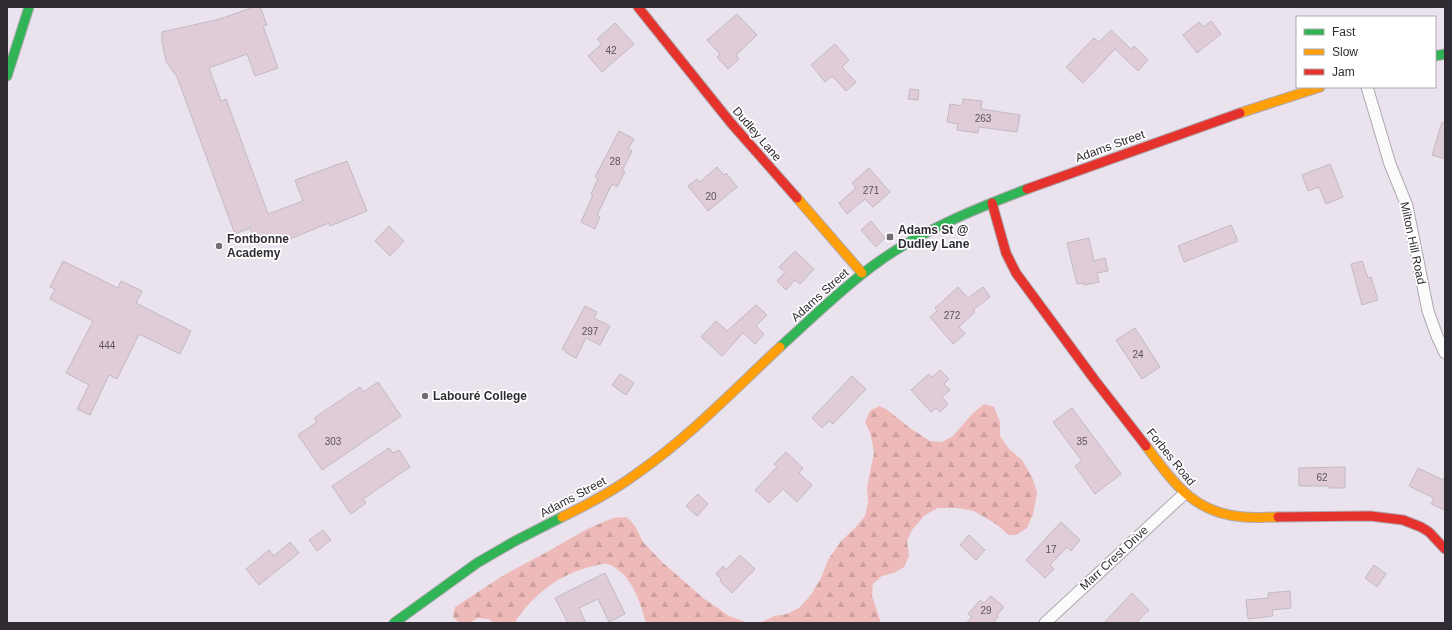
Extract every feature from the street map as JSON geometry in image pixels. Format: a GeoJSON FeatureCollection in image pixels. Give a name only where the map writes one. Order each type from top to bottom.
{"type":"FeatureCollection","features":[{"type":"Feature","properties":{"kind":"main road"},"geometry":{"type":"LineString","coordinates":[[7,76],[29,7]]}},
{"type":"Feature","properties":{"kind":"main road","name":"Dudley Lane"},"geometry":{"type":"LineString","coordinates":[[638,7],[731,123],[862,273]]}},
{"type":"Feature","properties":{"kind":"main road","name":"Adams Street"},"geometry":{"type":"LineString","coordinates":[[394,623],[477,563],[515,541],[594,501],[638,473],[673,446],[862,273],[883,258],[914,240],[951,221],[992,203],[1100,162],[1222,119],[1317,88]]}},
{"type":"Feature","properties":{"kind":"main road","name":"Forbes Road"},"geometry":{"type":"LineString","coordinates":[[992,203],[1005,248],[1016,273],[1094,379],[1184,494],[1197,503],[1214,511],[1243,517],[1386,517],[1421,526],[1428,531],[1445,549]]}},
{"type":"Feature","properties":{"kind":"street","name":"Milton Hill Road"},"geometry":{"type":"LineString","coordinates":[[1367,88],[1390,164],[1407,206],[1427,304],[1432,323],[1445,353]]}},
{"type":"Feature","properties":{"kind":"street","name":"Marr Crest Drive"},"geometry":{"type":"LineString","coordinates":[[1045,623],[1184,494]]}},
{"type":"Feature","properties":{"kind":"green space"},"geometry":{"type":"Polygon","coordinates":[[[984,404],[994,407],[1000,422],[1000,436],[1009,449],[1022,460],[1033,479],[1037,493],[1033,514],[1027,528],[1016,535],[1009,535],[996,524],[974,511],[958,508],[938,508],[925,515],[912,530],[907,541],[909,556],[904,567],[894,573],[882,576],[873,584],[872,596],[881,623],[646,623],[638,598],[629,582],[617,569],[606,564],[599,564],[569,574],[548,586],[530,603],[515,622],[495,623],[488,619],[478,618],[471,622],[460,623],[453,617],[455,607],[504,575],[587,529],[613,518],[627,517],[635,526],[643,542],[662,562],[703,598],[729,616],[746,622],[762,622],[774,616],[787,614],[799,608],[811,595],[821,578],[828,560],[841,541],[865,516],[868,503],[867,487],[874,453],[871,435],[865,422],[870,411],[879,406],[886,409],[910,428],[930,441],[942,442],[953,436],[972,414],[984,404]]]}},
{"type":"Feature","properties":{"kind":"building"},"geometry":{"type":"Polygon","coordinates":[[[254,7],[260,7],[267,25],[263,26],[278,68],[255,76],[247,54],[209,68],[221,101],[226,99],[268,214],[303,201],[295,180],[347,161],[367,211],[330,226],[329,223],[280,243],[277,237],[257,245],[250,228],[235,234],[177,77],[166,61],[162,41],[162,32],[220,19],[254,7]]]}},
{"type":"Feature","properties":{"kind":"building"},"geometry":{"type":"Polygon","coordinates":[[[737,14],[757,35],[736,55],[739,59],[728,69],[717,57],[720,54],[707,40],[737,14]]]}},
{"type":"Feature","properties":{"kind":"building"},"geometry":{"type":"Polygon","coordinates":[[[1211,21],[1221,34],[1197,53],[1183,35],[1199,22],[1203,27],[1211,21]]]}},
{"type":"Feature","properties":{"kind":"building"},"geometry":{"type":"Polygon","coordinates":[[[615,23],[634,44],[602,72],[588,56],[602,44],[597,39],[615,23]]]}},
{"type":"Feature","properties":{"kind":"building"},"geometry":{"type":"Polygon","coordinates":[[[1111,30],[1131,49],[1134,46],[1148,60],[1138,71],[1115,49],[1083,83],[1066,67],[1094,38],[1099,42],[1111,30]]]}},
{"type":"Feature","properties":{"kind":"building"},"geometry":{"type":"Polygon","coordinates":[[[835,44],[849,60],[842,67],[856,82],[846,91],[832,76],[825,82],[811,65],[835,44]]]}},
{"type":"Feature","properties":{"kind":"building"},"geometry":{"type":"Polygon","coordinates":[[[910,89],[919,90],[918,100],[908,99],[910,89]]]}},
{"type":"Feature","properties":{"kind":"building"},"geometry":{"type":"Polygon","coordinates":[[[963,99],[982,101],[981,109],[1020,115],[1017,132],[979,127],[978,133],[957,130],[958,124],[947,122],[950,104],[962,106],[963,99]]]}},
{"type":"Feature","properties":{"kind":"building"},"geometry":{"type":"Polygon","coordinates":[[[1442,122],[1445,123],[1445,159],[1432,155],[1442,122]]]}},
{"type":"Feature","properties":{"kind":"building"},"geometry":{"type":"Polygon","coordinates":[[[619,131],[634,139],[628,149],[632,151],[622,171],[625,172],[617,187],[612,184],[597,215],[600,217],[595,229],[581,222],[593,195],[591,194],[598,179],[595,177],[619,131]]]}},
{"type":"Feature","properties":{"kind":"building"},"geometry":{"type":"Polygon","coordinates":[[[1330,164],[1343,197],[1326,204],[1319,187],[1308,191],[1302,175],[1330,164]]]}},
{"type":"Feature","properties":{"kind":"building"},"geometry":{"type":"Polygon","coordinates":[[[717,167],[724,175],[726,173],[737,187],[708,211],[688,186],[697,179],[700,182],[717,167]]]}},
{"type":"Feature","properties":{"kind":"building"},"geometry":{"type":"Polygon","coordinates":[[[869,168],[890,192],[873,207],[865,199],[847,214],[839,203],[856,188],[852,183],[869,168]]]}},
{"type":"Feature","properties":{"kind":"building"},"geometry":{"type":"Polygon","coordinates":[[[871,221],[885,238],[876,247],[861,230],[871,221]]]}},
{"type":"Feature","properties":{"kind":"building"},"geometry":{"type":"Polygon","coordinates":[[[1231,225],[1238,241],[1184,262],[1178,246],[1231,225]]]}},
{"type":"Feature","properties":{"kind":"building"},"geometry":{"type":"Polygon","coordinates":[[[389,226],[404,241],[390,256],[375,241],[389,226]]]}},
{"type":"Feature","properties":{"kind":"building"},"geometry":{"type":"Polygon","coordinates":[[[1089,238],[1094,261],[1105,258],[1108,271],[1097,273],[1099,282],[1084,285],[1083,283],[1077,284],[1067,243],[1089,238]]]}},
{"type":"Feature","properties":{"kind":"building"},"geometry":{"type":"Polygon","coordinates":[[[795,251],[814,269],[800,284],[795,280],[786,290],[777,281],[785,272],[779,267],[795,251]]]}},
{"type":"Feature","properties":{"kind":"building"},"geometry":{"type":"Polygon","coordinates":[[[63,261],[118,288],[121,281],[142,291],[136,303],[191,331],[180,354],[139,334],[117,379],[109,375],[90,415],[77,409],[89,385],[66,373],[93,321],[50,299],[55,289],[50,287],[63,261]]]}},
{"type":"Feature","properties":{"kind":"building"},"geometry":{"type":"Polygon","coordinates":[[[1362,261],[1368,278],[1371,277],[1378,300],[1362,305],[1351,264],[1362,261]]]}},
{"type":"Feature","properties":{"kind":"building"},"geometry":{"type":"Polygon","coordinates":[[[958,287],[968,298],[983,287],[990,297],[973,310],[975,312],[959,327],[965,334],[953,344],[930,317],[937,311],[935,308],[958,287]]]}},
{"type":"Feature","properties":{"kind":"building"},"geometry":{"type":"Polygon","coordinates":[[[756,305],[767,315],[756,326],[764,334],[755,344],[743,333],[722,356],[701,337],[716,321],[727,331],[756,305]]]}},
{"type":"Feature","properties":{"kind":"building"},"geometry":{"type":"Polygon","coordinates":[[[585,306],[597,312],[594,318],[610,326],[600,345],[586,338],[576,358],[565,352],[566,350],[562,349],[585,306]]]}},
{"type":"Feature","properties":{"kind":"building"},"geometry":{"type":"Polygon","coordinates":[[[1135,328],[1160,367],[1142,379],[1116,340],[1135,328]]]}},
{"type":"Feature","properties":{"kind":"building"},"geometry":{"type":"Polygon","coordinates":[[[940,370],[949,379],[944,384],[950,390],[942,397],[948,404],[940,412],[936,408],[931,412],[911,390],[929,374],[932,377],[940,370]]]}},
{"type":"Feature","properties":{"kind":"building"},"geometry":{"type":"Polygon","coordinates":[[[620,374],[634,383],[626,395],[612,385],[620,374]]]}},
{"type":"Feature","properties":{"kind":"building"},"geometry":{"type":"Polygon","coordinates":[[[852,376],[866,389],[833,424],[829,421],[822,428],[812,418],[852,376]]]}},
{"type":"Feature","properties":{"kind":"building"},"geometry":{"type":"Polygon","coordinates":[[[378,382],[401,416],[322,470],[298,435],[317,422],[314,418],[360,387],[363,392],[378,382]]]}},
{"type":"Feature","properties":{"kind":"building"},"geometry":{"type":"Polygon","coordinates":[[[1072,408],[1121,474],[1095,494],[1075,466],[1082,461],[1053,422],[1072,408]]]}},
{"type":"Feature","properties":{"kind":"building"},"geometry":{"type":"Polygon","coordinates":[[[389,448],[393,453],[399,450],[410,467],[363,499],[366,503],[351,514],[332,486],[389,448]]]}},
{"type":"Feature","properties":{"kind":"building"},"geometry":{"type":"Polygon","coordinates":[[[786,452],[803,468],[799,473],[812,485],[797,502],[783,489],[769,503],[755,490],[777,467],[774,464],[786,452]]]}},
{"type":"Feature","properties":{"kind":"building"},"geometry":{"type":"Polygon","coordinates":[[[1345,467],[1345,488],[1329,488],[1329,486],[1299,486],[1299,468],[1345,467]]]}},
{"type":"Feature","properties":{"kind":"building"},"geometry":{"type":"Polygon","coordinates":[[[1418,468],[1443,480],[1445,476],[1445,510],[1431,504],[1434,498],[1409,486],[1418,468]]]}},
{"type":"Feature","properties":{"kind":"building"},"geometry":{"type":"Polygon","coordinates":[[[698,494],[708,504],[697,516],[686,506],[698,494]]]}},
{"type":"Feature","properties":{"kind":"building"},"geometry":{"type":"Polygon","coordinates":[[[1061,522],[1080,540],[1071,551],[1067,547],[1050,565],[1054,569],[1045,578],[1026,560],[1061,522]]]}},
{"type":"Feature","properties":{"kind":"building"},"geometry":{"type":"Polygon","coordinates":[[[323,530],[331,540],[317,551],[309,540],[323,530]]]}},
{"type":"Feature","properties":{"kind":"building"},"geometry":{"type":"Polygon","coordinates":[[[969,535],[985,550],[976,560],[960,545],[969,535]]]}},
{"type":"Feature","properties":{"kind":"building"},"geometry":{"type":"Polygon","coordinates":[[[290,542],[299,553],[259,585],[246,569],[269,550],[274,556],[290,542]]]}},
{"type":"Feature","properties":{"kind":"building"},"geometry":{"type":"Polygon","coordinates":[[[740,555],[755,569],[732,593],[720,581],[721,579],[716,574],[723,566],[726,570],[740,555]]]}},
{"type":"Feature","properties":{"kind":"building"},"geometry":{"type":"Polygon","coordinates":[[[1374,565],[1386,574],[1377,587],[1365,578],[1374,565]]]}},
{"type":"Feature","properties":{"kind":"building"},"geometry":{"type":"Polygon","coordinates":[[[605,573],[625,614],[609,622],[598,599],[579,608],[586,623],[568,623],[555,598],[605,573]]]}},
{"type":"Feature","properties":{"kind":"building"},"geometry":{"type":"Polygon","coordinates":[[[1290,591],[1291,608],[1272,610],[1273,616],[1248,619],[1246,600],[1269,598],[1268,593],[1290,591]]]}},
{"type":"Feature","properties":{"kind":"building"},"geometry":{"type":"Polygon","coordinates":[[[1132,593],[1149,610],[1136,623],[1104,623],[1132,593]]]}},
{"type":"Feature","properties":{"kind":"building"},"geometry":{"type":"Polygon","coordinates":[[[991,596],[1004,607],[997,615],[998,617],[993,623],[966,623],[972,617],[968,614],[980,600],[984,603],[991,596]]]}},
{"type":"Feature","properties":{"kind":"traffic: fast"},"geometry":{"type":"LineString","coordinates":[[7,76],[29,7]]}},
{"type":"Feature","properties":{"kind":"traffic: fast"},"geometry":{"type":"LineString","coordinates":[[1436,56],[1445,54]]}},
{"type":"Feature","properties":{"kind":"traffic: fast"},"geometry":{"type":"LineString","coordinates":[[780,347],[826,304],[874,265],[892,253],[929,231],[1027,189]]}},
{"type":"Feature","properties":{"kind":"traffic: fast"},"geometry":{"type":"LineString","coordinates":[[394,623],[477,563],[515,541],[562,517]]}},
{"type":"Feature","properties":{"kind":"traffic: slow"},"geometry":{"type":"LineString","coordinates":[[1240,113],[1317,88]]}},
{"type":"Feature","properties":{"kind":"traffic: slow"},"geometry":{"type":"LineString","coordinates":[[797,198],[862,273]]}},
{"type":"Feature","properties":{"kind":"traffic: slow"},"geometry":{"type":"LineString","coordinates":[[562,517],[611,491],[658,458],[711,412],[780,347]]}},
{"type":"Feature","properties":{"kind":"traffic: slow"},"geometry":{"type":"LineString","coordinates":[[1146,446],[1166,472],[1186,494],[1211,510],[1227,515],[1278,517]]}},
{"type":"Feature","properties":{"kind":"traffic: jam"},"geometry":{"type":"LineString","coordinates":[[638,7],[731,123],[797,198]]}},
{"type":"Feature","properties":{"kind":"traffic: jam"},"geometry":{"type":"LineString","coordinates":[[1027,189],[1240,113]]}},
{"type":"Feature","properties":{"kind":"traffic: jam"},"geometry":{"type":"LineString","coordinates":[[992,203],[1006,253],[1016,273],[1094,379],[1146,446]]}},
{"type":"Feature","properties":{"kind":"traffic: jam"},"geometry":{"type":"LineString","coordinates":[[1278,517],[1370,516],[1403,520],[1429,532],[1445,549]]}},
{"type":"Feature","properties":{"kind":"place","name":"Adams St @ Dudley Lane"},"geometry":{"type":"Point","coordinates":[890,237]}},
{"type":"Feature","properties":{"kind":"place","name":"Fontbonne Academy"},"geometry":{"type":"Point","coordinates":[219,246]}},
{"type":"Feature","properties":{"kind":"place","name":"Labouré College"},"geometry":{"type":"Point","coordinates":[425,396]}}]}
